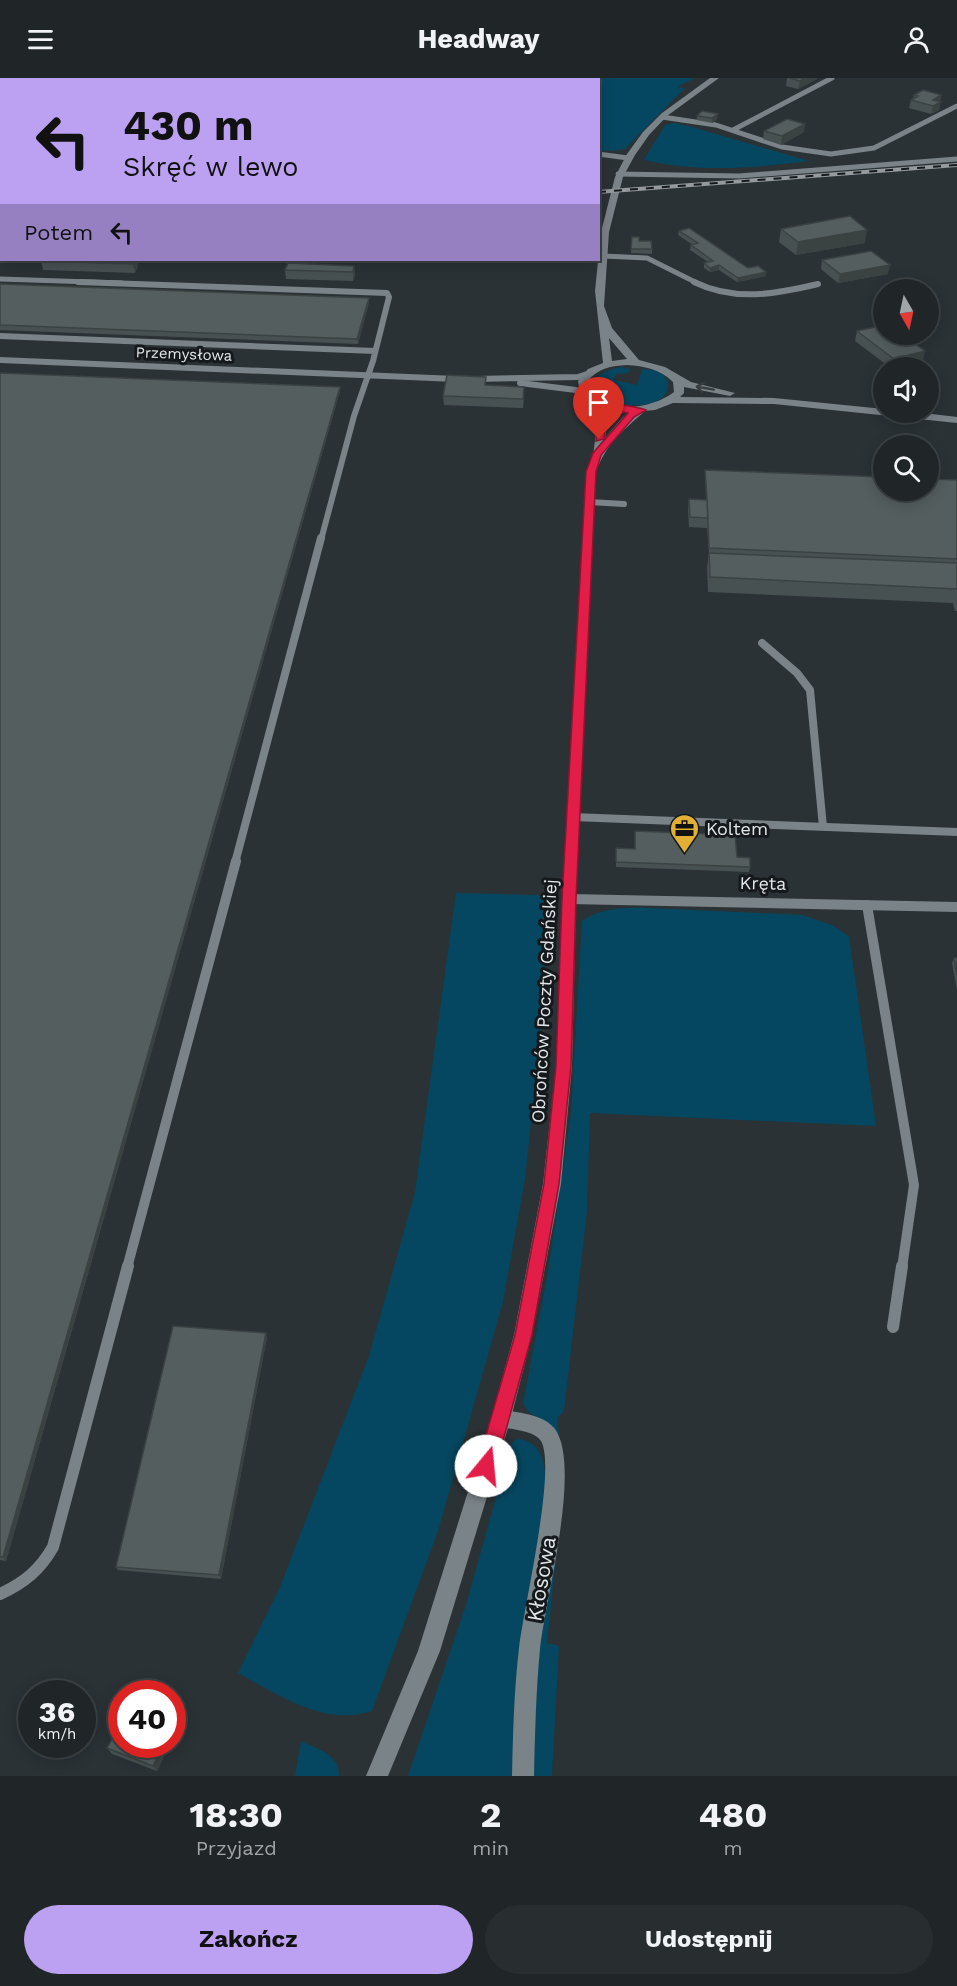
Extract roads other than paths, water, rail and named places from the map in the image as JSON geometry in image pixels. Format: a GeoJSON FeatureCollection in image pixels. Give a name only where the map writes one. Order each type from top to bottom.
{"type":"FeatureCollection","features":[{"type":"Feature","properties":{"kind":"street"},"geometry":{"type":"LineString","coordinates":[[608,364],[604,324],[600,310],[606,217],[618,174],[641,138],[662,117],[683,99],[715,78]]}},
{"type":"Feature","properties":{"kind":"street"},"geometry":{"type":"LineString","coordinates":[[604,324],[635,362]]}},
{"type":"Feature","properties":{"kind":"street"},"geometry":{"type":"LineString","coordinates":[[774,401],[673,400],[655,408],[623,410],[601,404],[586,394],[582,386],[587,374],[608,364],[635,362],[666,370],[678,381],[688,385],[774,401],[957,420]]}},
{"type":"Feature","properties":{"kind":"street"},"geometry":{"type":"LineString","coordinates":[[673,400],[679,393],[678,381]]}},
{"type":"Feature","properties":{"kind":"street","name":"Obrońców Poczty Gdańskiej"},"geometry":{"type":"LineString","coordinates":[[377,1776],[429,1651],[501,1418],[523,1335],[552,1184],[564,1066],[569,899],[589,502],[591,472],[597,455],[604,410],[601,404]]}},
{"type":"Feature","properties":{"kind":"street","name":"Obrońców Poczty Gdańskiej"},"geometry":{"type":"LineString","coordinates":[[597,455],[630,415],[642,410]]}},
{"type":"Feature","properties":{"kind":"street","name":"Kręta"},"geometry":{"type":"LineString","coordinates":[[569,899],[957,907]]}},
{"type":"Feature","properties":{"kind":"street","name":"Kłosowa"},"geometry":{"type":"LineString","coordinates":[[501,1418],[539,1428],[549,1435],[554,1456],[550,1523],[531,1635],[523,1776]]}},
{"type":"Feature","properties":{"kind":"lane"},"geometry":{"type":"LineString","coordinates":[[733,130],[832,78]]}},
{"type":"Feature","properties":{"kind":"lane"},"geometry":{"type":"LineString","coordinates":[[662,117],[733,130],[757,140],[794,150],[814,153],[850,152],[880,145],[919,123],[957,106]]}},
{"type":"Feature","properties":{"kind":"lane"},"geometry":{"type":"LineString","coordinates":[[600,154],[628,158]]}},
{"type":"Feature","properties":{"kind":"lane"},"geometry":{"type":"LineString","coordinates":[[618,174],[739,176],[957,159]]}},
{"type":"Feature","properties":{"kind":"lane"},"geometry":{"type":"LineString","coordinates":[[603,256],[647,258],[705,287],[746,296],[774,294],[818,284]]}},
{"type":"Feature","properties":{"kind":"lane"},"geometry":{"type":"LineString","coordinates":[[0,279],[383,292],[389,297],[375,351],[354,416],[53,1548],[42,1568],[23,1584],[0,1594]]}},
{"type":"Feature","properties":{"kind":"lane"},"geometry":{"type":"LineString","coordinates":[[0,336],[375,351]]}},
{"type":"Feature","properties":{"kind":"lane","name":"Przemysłowa"},"geometry":{"type":"LineString","coordinates":[[0,360],[460,379]]}},
{"type":"Feature","properties":{"kind":"lane"},"geometry":{"type":"LineString","coordinates":[[494,380],[587,374]]}},
{"type":"Feature","properties":{"kind":"lane"},"geometry":{"type":"LineString","coordinates":[[471,379],[576,390],[586,394]]}},
{"type":"Feature","properties":{"kind":"lane"},"geometry":{"type":"LineString","coordinates":[[589,502],[624,504]]}},
{"type":"Feature","properties":{"kind":"lane"},"geometry":{"type":"LineString","coordinates":[[762,643],[797,673],[810,690],[823,827]]}},
{"type":"Feature","properties":{"kind":"lane"},"geometry":{"type":"LineString","coordinates":[[573,817],[957,832]]}},
{"type":"Feature","properties":{"kind":"lane"},"geometry":{"type":"LineString","coordinates":[[867,905],[914,1178],[893,1327]]}},
{"type":"Feature","properties":{"kind":"railway"},"geometry":{"type":"LineString","coordinates":[[600,192],[957,165]]}},
{"type":"Feature","properties":{"kind":"place","name":"Koltem"},"geometry":{"type":"Point","coordinates":[685,854]}}]}
